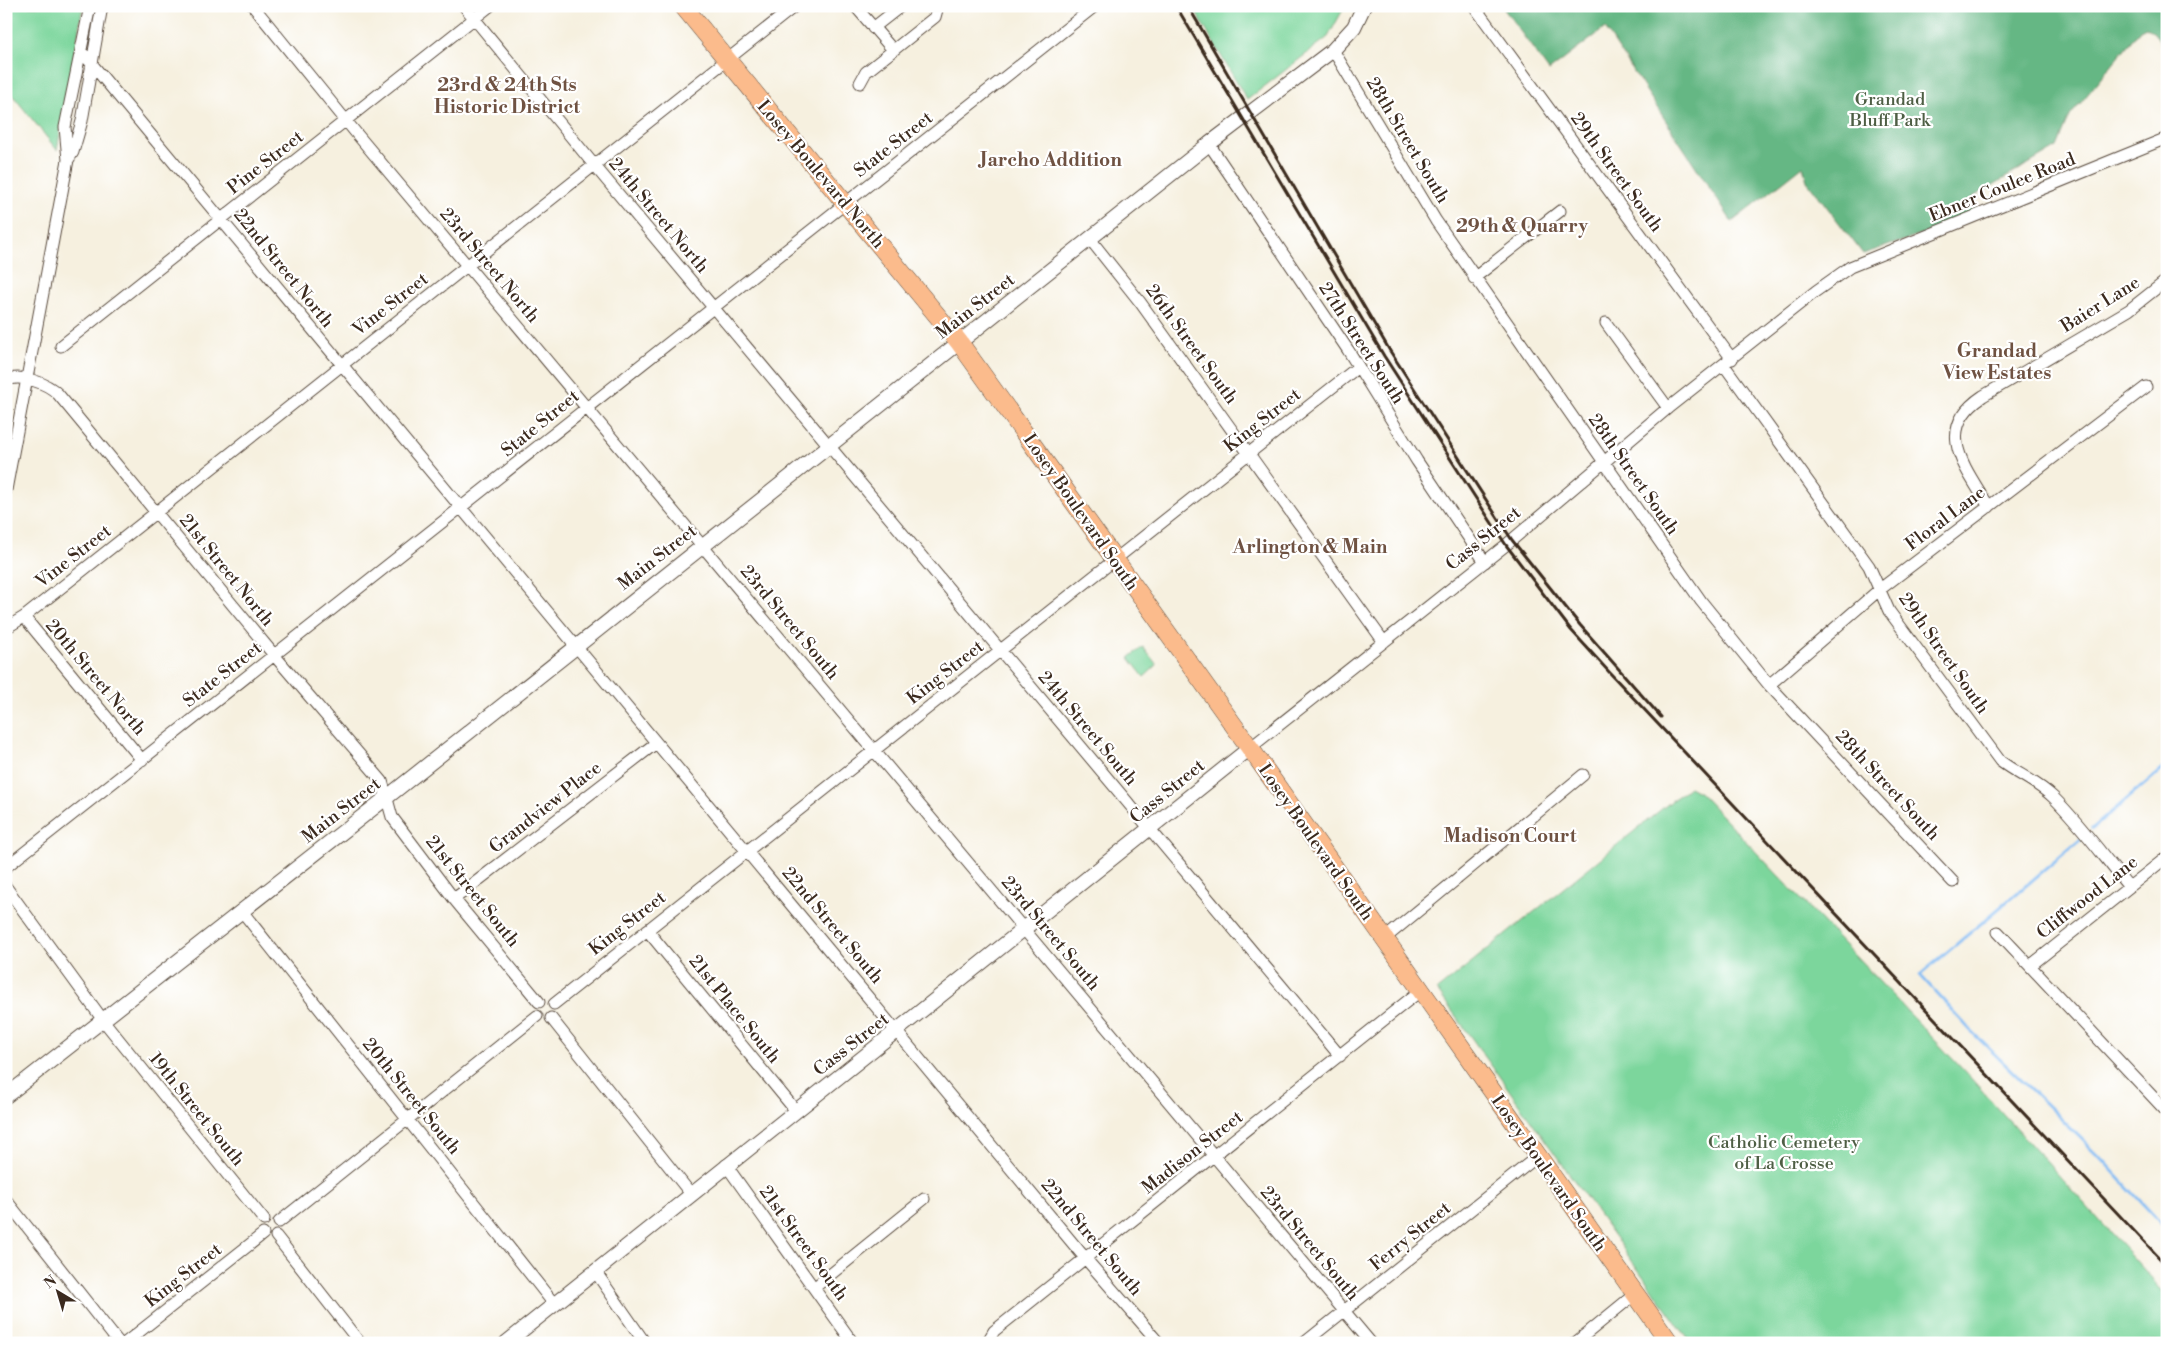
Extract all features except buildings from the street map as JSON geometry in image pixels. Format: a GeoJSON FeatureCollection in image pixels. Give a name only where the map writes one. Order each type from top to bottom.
{"type":"FeatureCollection","features":[{"type":"Feature","properties":{"kind":"main road","name":"Losey Boulevard North"},"geometry":{"type":"LineString","coordinates":[[682,6],[959,342]]}},
{"type":"Feature","properties":{"kind":"main road","name":"Losey Boulevard South"},"geometry":{"type":"LineString","coordinates":[[959,342],[1250,748],[1670,1343]]}},
{"type":"Feature","properties":{"kind":"street"},"geometry":{"type":"LineString","coordinates":[[68,160],[65,127],[90,6]]}},
{"type":"Feature","properties":{"kind":"street"},"geometry":{"type":"LineString","coordinates":[[6,490],[68,160],[77,140],[102,6]]}},
{"type":"Feature","properties":{"kind":"street","name":"23rd Street North"},"geometry":{"type":"LineString","coordinates":[[253,6],[346,120],[703,545]]}},
{"type":"Feature","properties":{"kind":"street","name":"24th Street North"},"geometry":{"type":"LineString","coordinates":[[464,6],[594,165],[829,445]]}},
{"type":"Feature","properties":{"kind":"street","name":"Pine Street"},"geometry":{"type":"LineString","coordinates":[[61,346],[490,6]]}},
{"type":"Feature","properties":{"kind":"street","name":"Vine Street"},"geometry":{"type":"LineString","coordinates":[[6,628],[24,617],[795,6]]}},
{"type":"Feature","properties":{"kind":"street"},"geometry":{"type":"LineString","coordinates":[[855,6],[892,50]]}},
{"type":"Feature","properties":{"kind":"street"},"geometry":{"type":"LineString","coordinates":[[873,28],[901,6]]}},
{"type":"Feature","properties":{"kind":"street"},"geometry":{"type":"LineString","coordinates":[[860,83],[866,72],[935,17],[938,6]]}},
{"type":"Feature","properties":{"kind":"street","name":"State Street"},"geometry":{"type":"LineString","coordinates":[[6,866],[846,203],[1079,11],[1095,6]]}},
{"type":"Feature","properties":{"kind":"street","name":"Main Street"},"geometry":{"type":"LineString","coordinates":[[6,1096],[386,798],[1209,144],[1333,50],[1354,27],[1364,6]]}},
{"type":"Feature","properties":{"kind":"street","name":"29th Street South"},"geometry":{"type":"LineString","coordinates":[[1474,6],[1728,362],[1869,566],[1890,611],[2000,760],[2014,772],[2035,782],[2053,797],[2128,887]]}},
{"type":"Feature","properties":{"kind":"street","name":"28th Street South"},"geometry":{"type":"LineString","coordinates":[[1333,50],[1436,221],[1474,278],[1701,601],[1770,684],[1953,882]]}},
{"type":"Feature","properties":{"kind":"street","name":"22nd Street North"},"geometry":{"type":"LineString","coordinates":[[81,51],[575,646]]}},
{"type":"Feature","properties":{"kind":"street","name":"Ebner Coulee Road"},"geometry":{"type":"LineString","coordinates":[[1850,267],[2167,138]]}},
{"type":"Feature","properties":{"kind":"street","name":"27th Street South"},"geometry":{"type":"LineString","coordinates":[[1209,144],[1485,562]]}},
{"type":"Feature","properties":{"kind":"street"},"geometry":{"type":"LineString","coordinates":[[1474,278],[1560,211]]}},
{"type":"Feature","properties":{"kind":"street","name":"26th Street South"},"geometry":{"type":"LineString","coordinates":[[1090,240],[1140,302],[1250,452],[1332,573],[1384,642]]}},
{"type":"Feature","properties":{"kind":"street","name":"Cass Street"},"geometry":{"type":"LineString","coordinates":[[506,1343],[726,1164],[898,1031],[1485,562],[1668,408],[1816,291],[1850,267]]}},
{"type":"Feature","properties":{"kind":"street","name":"Baier Lane"},"geometry":{"type":"LineString","coordinates":[[1989,507],[1958,452],[1955,432],[1958,422],[1967,408],[1983,396],[2129,310],[2167,280]]}},
{"type":"Feature","properties":{"kind":"street"},"geometry":{"type":"LineString","coordinates":[[1606,322],[1668,408]]}},
{"type":"Feature","properties":{"kind":"street","name":"King Street"},"geometry":{"type":"LineString","coordinates":[[554,1004],[1358,367]]}},
{"type":"Feature","properties":{"kind":"street"},"geometry":{"type":"LineString","coordinates":[[6,380],[11,378],[26,380]]}},
{"type":"Feature","properties":{"kind":"street","name":"21st Street North"},"geometry":{"type":"LineString","coordinates":[[26,380],[50,387],[157,511],[274,655],[382,781],[386,798]]}},
{"type":"Feature","properties":{"kind":"street","name":"Floral Lane"},"geometry":{"type":"LineString","coordinates":[[1770,684],[1879,590],[2146,387]]}},
{"type":"Feature","properties":{"kind":"street","name":"24th Street South"},"geometry":{"type":"LineString","coordinates":[[829,445],[1340,1056]]}},
{"type":"Feature","properties":{"kind":"street","name":"23rd Street South"},"geometry":{"type":"LineString","coordinates":[[703,545],[1371,1343]]}},
{"type":"Feature","properties":{"kind":"street","name":"20th Street North"},"geometry":{"type":"LineString","coordinates":[[24,617],[142,760]]}},
{"type":"Feature","properties":{"kind":"street","name":"22nd Street South"},"geometry":{"type":"LineString","coordinates":[[575,646],[898,1031],[1085,1258],[1159,1343]]}},
{"type":"Feature","properties":{"kind":"street","name":"Grandview Place"},"geometry":{"type":"LineString","coordinates":[[454,899],[656,743]]}},
{"type":"Feature","properties":{"kind":"street"},"geometry":{"type":"LineString","coordinates":[[1384,939],[1583,775]]}},
{"type":"Feature","properties":{"kind":"street","name":"21st Street South"},"geometry":{"type":"LineString","coordinates":[[386,798],[392,817],[454,899],[539,1002]]}},
{"type":"Feature","properties":{"kind":"street","name":"Cliffwood Lane"},"geometry":{"type":"LineString","coordinates":[[2030,966],[2167,857]]}},
{"type":"Feature","properties":{"kind":"street","name":"19th Street South"},"geometry":{"type":"LineString","coordinates":[[6,886],[103,1020],[264,1220]]}},
{"type":"Feature","properties":{"kind":"street","name":"20th Street South"},"geometry":{"type":"LineString","coordinates":[[241,910],[554,1304]]}},
{"type":"Feature","properties":{"kind":"street","name":"21st Place South"},"geometry":{"type":"LineString","coordinates":[[647,930],[796,1111]]}},
{"type":"Feature","properties":{"kind":"street"},"geometry":{"type":"LineString","coordinates":[[1998,932],[2167,1112]]}},
{"type":"Feature","properties":{"kind":"street","name":"Madison Street"},"geometry":{"type":"LineString","coordinates":[[987,1343],[994,1332],[1085,1258],[1215,1157],[1420,991]]}},
{"type":"Feature","properties":{"kind":"street"},"geometry":{"type":"LineString","coordinates":[[545,1000],[554,1004],[556,1012],[551,1018],[543,1020],[537,1016],[536,1007],[539,1002],[545,1000]]}},
{"type":"Feature","properties":{"kind":"street"},"geometry":{"type":"LineString","coordinates":[[279,1222],[537,1016]]}},
{"type":"Feature","properties":{"kind":"street"},"geometry":{"type":"LineString","coordinates":[[551,1018],[691,1194]]}},
{"type":"Feature","properties":{"kind":"street","name":"Ferry Street"},"geometry":{"type":"LineString","coordinates":[[1304,1343],[1538,1156]]}},
{"type":"Feature","properties":{"kind":"street","name":"21st Street South"},"geometry":{"type":"LineString","coordinates":[[726,1164],[853,1343]]}},
{"type":"Feature","properties":{"kind":"street"},"geometry":{"type":"LineString","coordinates":[[815,1287],[924,1199]]}},
{"type":"Feature","properties":{"kind":"street"},"geometry":{"type":"LineString","coordinates":[[6,1200],[119,1343]]}},
{"type":"Feature","properties":{"kind":"street"},"geometry":{"type":"LineString","coordinates":[[273,1218],[279,1222],[280,1229],[276,1236],[268,1237],[263,1234],[260,1225],[264,1220],[273,1218]]}},
{"type":"Feature","properties":{"kind":"street","name":"King Street"},"geometry":{"type":"LineString","coordinates":[[125,1343],[263,1234]]}},
{"type":"Feature","properties":{"kind":"street"},"geometry":{"type":"LineString","coordinates":[[276,1236],[360,1343]]}},
{"type":"Feature","properties":{"kind":"street"},"geometry":{"type":"LineString","coordinates":[[595,1271],[645,1343]]}},
{"type":"Feature","properties":{"kind":"street"},"geometry":{"type":"LineString","coordinates":[[1575,1343],[1635,1294]]}},
{"type":"Feature","properties":{"kind":"green space"},"geometry":{"type":"Polygon","coordinates":[[[6,6],[83,6],[57,150],[6,87],[6,6]]]}},
{"type":"Feature","properties":{"kind":"green space"},"geometry":{"type":"Polygon","coordinates":[[[1192,6],[1345,6],[1328,37],[1247,100],[1192,6]]]}},
{"type":"Feature","properties":{"kind":"green space","name":"Grandad Bluff Park"},"geometry":{"type":"Polygon","coordinates":[[[1507,6],[2167,6],[2167,59],[2160,41],[2154,33],[2146,27],[2140,30],[2070,116],[2057,147],[1973,197],[1977,209],[1957,223],[1863,254],[1807,181],[1803,166],[1732,222],[1605,28],[1549,71],[1504,9],[1507,6]]]}},
{"type":"Feature","properties":{"kind":"green space"},"geometry":{"type":"Polygon","coordinates":[[[1143,647],[1157,665],[1144,677],[1129,658],[1143,647]]]}},
{"type":"Feature","properties":{"kind":"green space","name":"Catholic Cemetery of La Crosse"},"geometry":{"type":"Polygon","coordinates":[[[1689,787],[1700,793],[1967,1074],[2167,1295],[2167,1343],[1691,1343],[1437,990],[1689,787]]]}},
{"type":"Feature","properties":{"kind":"waterway"},"geometry":{"type":"LineString","coordinates":[[2092,829],[2167,765]]}},
{"type":"Feature","properties":{"kind":"waterway"},"geometry":{"type":"LineString","coordinates":[[2080,840],[1920,975],[1971,1031],[2097,1154],[2167,1230]]}},
{"type":"Feature","properties":{"kind":"railway"},"geometry":{"type":"LineString","coordinates":[[1176,6],[1384,356],[1506,545],[1571,630],[2167,1266]]}},
{"type":"Feature","properties":{"kind":"railway"},"geometry":{"type":"LineString","coordinates":[[1188,6],[1390,351],[1512,540],[1580,625],[1661,717]]}},
{"type":"Feature","properties":{"kind":"district","name":"23rd & 24th Sts Historic District"},"geometry":{"type":"Point","coordinates":[507,95]}},
{"type":"Feature","properties":{"kind":"district","name":"Jarcho Addition"},"geometry":{"type":"Point","coordinates":[1051,159]}},
{"type":"Feature","properties":{"kind":"district","name":"29th & Quarry"},"geometry":{"type":"Point","coordinates":[1522,225]}},
{"type":"Feature","properties":{"kind":"district","name":"Grandad View Estates"},"geometry":{"type":"Point","coordinates":[1997,361]}},
{"type":"Feature","properties":{"kind":"district","name":"Arlington & Main"},"geometry":{"type":"Point","coordinates":[1310,546]}},
{"type":"Feature","properties":{"kind":"district","name":"Madison Court"},"geometry":{"type":"Point","coordinates":[1510,835]}}]}
